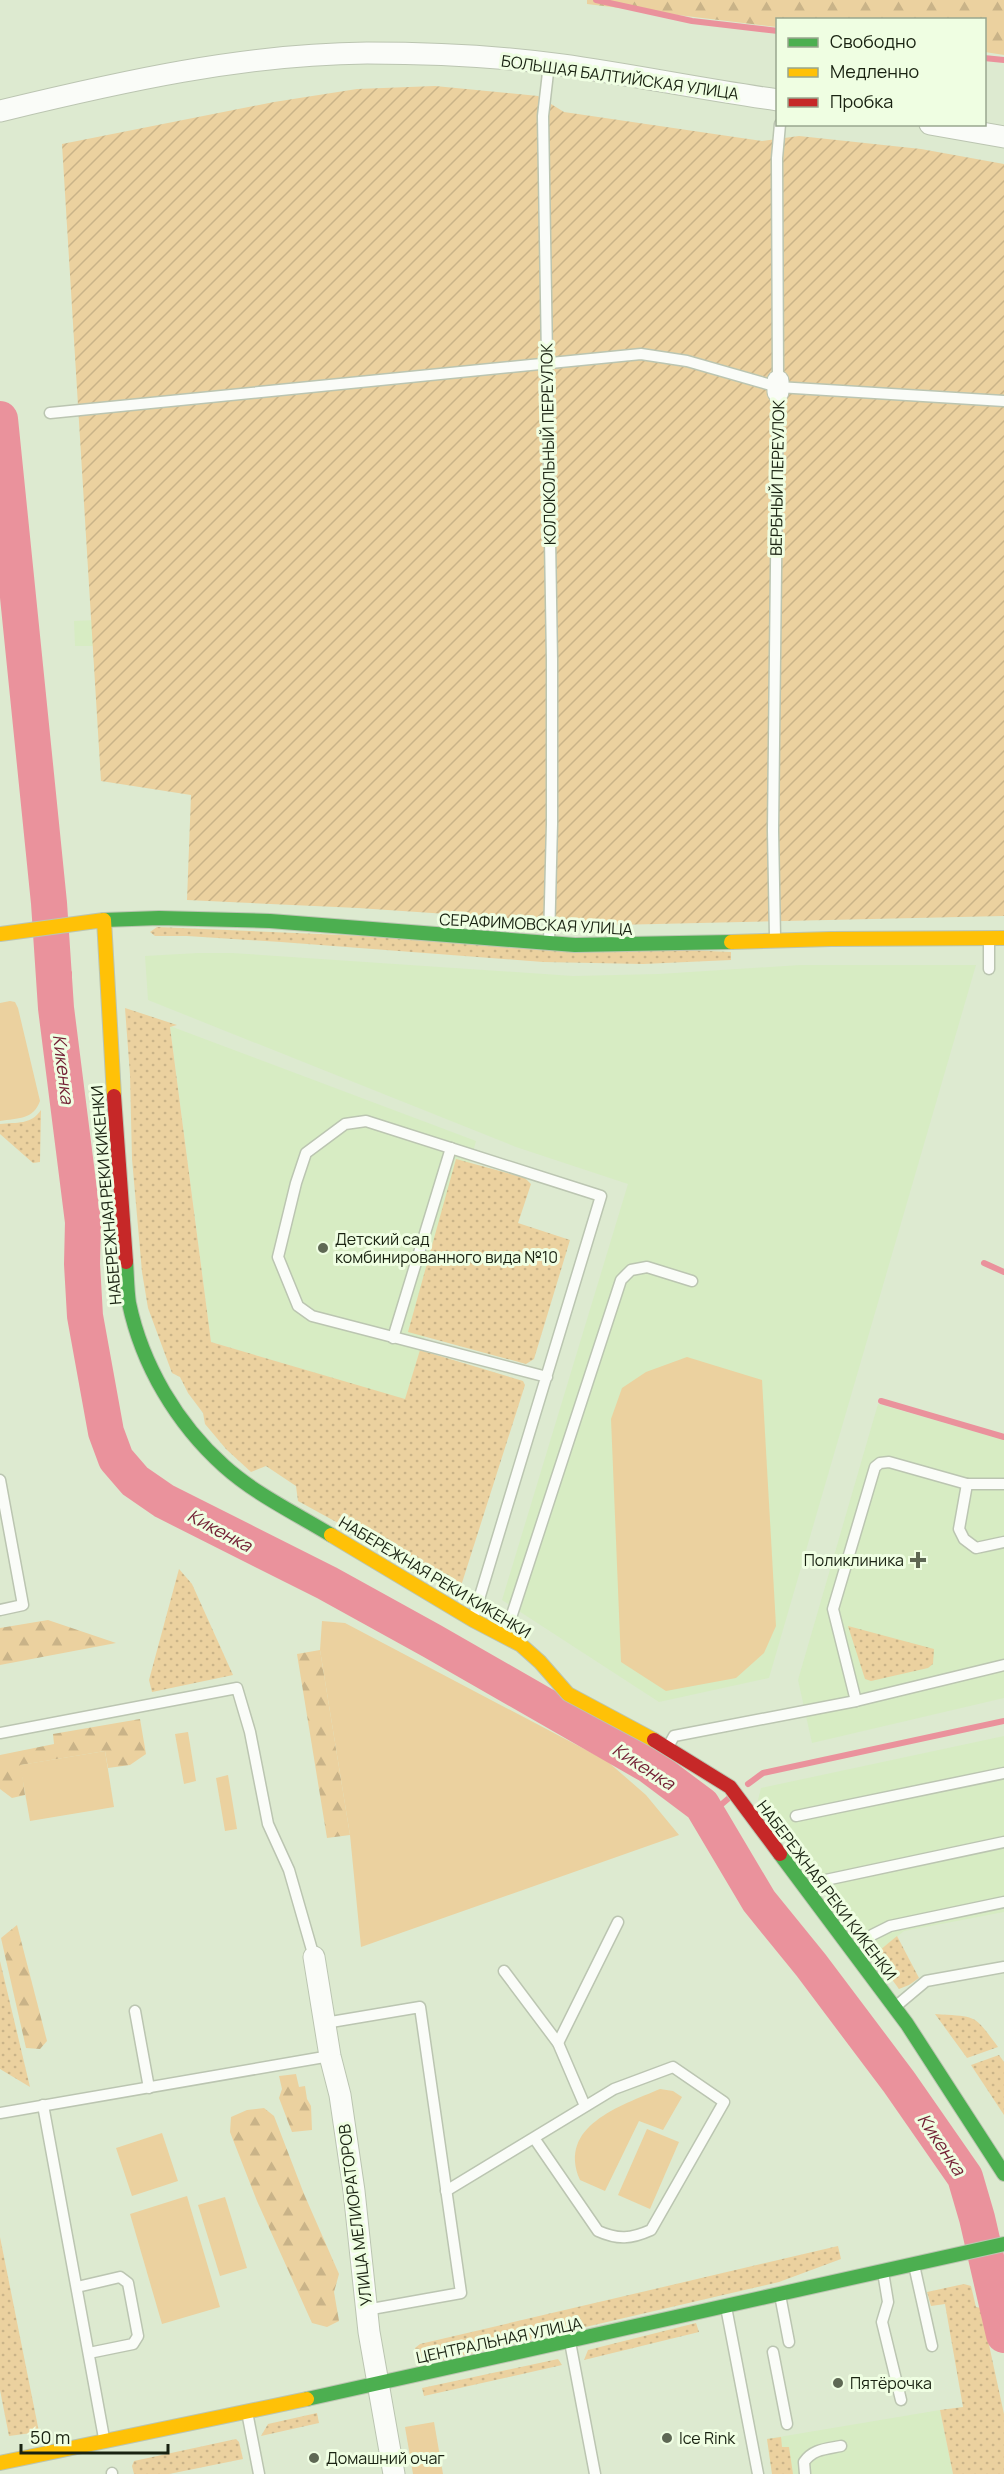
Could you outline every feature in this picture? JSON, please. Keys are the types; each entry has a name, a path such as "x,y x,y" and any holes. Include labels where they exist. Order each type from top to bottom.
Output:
{"street":[{"name":"БОЛЬШАЯ БАЛТИЙСКАЯ УЛИЦА","path":"0,111 209,66 275,58 366,53 448,55 549,64 776,100"},
{"path":"941,126 1004,137"},
{"name":"СЕРАФИМОВСКАЯ УЛИЦА","path":"104,920 152,917 230,920 549,944 658,945 775,940 1004,938"},
{"path":"0,934 104,920"},
{"name":"НАБЕРЕЖНАЯ РЕКИ КИКЕНКИ","path":"104,920 129,1300 138,1336 175,1412 203,1445 241,1479 280,1506 473,1620 521,1645 540,1662 568,1694 667,1747 730,1787 937,2068 1004,2174"},
{"name":"УЛИЦА МЕЛИОРАТОРОВ","path":"314,1957 330,2056 340,2095 354,2191 366,2310 394,2474"},
{"name":"ЦЕНТРАЛЬНАЯ УЛИЦА","path":"0,2463 378,2384 1004,2244"}],"lane":[{"name":"КОЛОКОЛЬНЫЙ ПЕРЕУЛОК","path":"549,64 543,116 552,637 552,824 549,944"},
{"name":"ВЕРБНЫЙ ПЕРЕУЛОК","path":"775,940 772,831 778,387 777,158 780,126"},
{"path":"50,413 641,354 687,361 778,387 1004,401"},
{"path":"989,938 989,969"},
{"path":"473,1620 547,1377 600,1196 366,1121 345,1124 306,1153 296,1183 278,1257 298,1306 312,1316 547,1377"},
{"path":"393,1338 450,1148"},
{"path":"505,1636 621,1280 631,1270 647,1267 692,1281"},
{"path":"856,1701 833,1609 874,1467 880,1463 889,1462 967,1484 1004,1484"},
{"path":"0,1480 23,1605 0,1610"},
{"path":"967,1484 959,1529 964,1539 976,1548 1004,1542"},
{"path":"667,1747 674,1736 856,1701 1004,1665"},
{"path":"0,1733 237,1688 250,1732 268,1824 288,1870 314,1957"},
{"path":"796,1816 1004,1773"},
{"path":"806,1890 821,1881 1004,1842"},
{"path":"873,1935 890,1926 1004,1902"},
{"path":"558,2043 618,1922"},
{"path":"894,2008 926,1981 1004,1967"},
{"path":"504,1971 558,2043 585,2106"},
{"path":"325,2023 420,2007 461,2293 366,2310"},
{"path":"135,2011 149,2088"},
{"path":"0,2113 330,2056"},
{"path":"446,2191 614,2089 673,2067 724,2102 651,2230 634,2238 614,2238 598,2231 534,2138"},
{"path":"43,2105 104,2441"},
{"path":"914,2265 932,2346"},
{"path":"883,2272 888,2302 882,2322 901,2400"},
{"path":"77,2287 120,2277 128,2283 138,2336 133,2344 89,2353"},
{"path":"780,2295 789,2342"},
{"path":"726,2306 759,2474"},
{"path":"570,2341 595,2474"},
{"path":"773,2352 787,2424"},
{"path":"247,2411 259,2474"},
{"path":"805,2474 804,2462 808,2455 817,2450 841,2446"}],"shaded area":[{"path":"95,620 97,646 75,646 74,621"},
{"path":"232,953 573,976 659,974 800,965 976,965 769,1678 659,1702 502,1600 628,1184 516,1147 148,1000 145,956"},
{"name":"Детский сад комбинированного вида №10","path":"170,1026 476,1141 422,1345 405,1400 211,1342"},
{"name":"Поликлиника","path":"878,1404 1004,1440 1004,1698 812,1743 798,1680"},
{"path":"1004,1736 1004,1912 904,1931 874,1955 817,1883 758,1800 761,1788"},
{"path":"940,2410 953,2474 772,2474 767,2439"}],"green space":[{"path":"587,0 1004,0 1004,55 986,52 986,18 776,18 776,27 587,4"},
{"path":"435,86 538,96 564,112 762,141 799,136 921,149 1004,164 1004,916 571,926 549,921 358,908 187,900 191,795 101,781 62,144 274,102 357,89"},
{"path":"157,927 731,952 731,960 643,964 543,962 281,942 155,936 150,932"},
{"path":"15,1002 18,1008 40,1101 29,1115 0,1121 0,1003"},
{"path":"125,1008 177,1025 170,1027 211,1342 405,1399 420,1350 523,1381 525,1385 461,1586 453,1586 298,1501 296,1486 266,1466 251,1472 226,1449 205,1424 203,1413 188,1393 180,1377 172,1373 148,1308 142,1272 132,1159 130,1075"},
{"path":"41,1110 40,1162 33,1163 0,1134 0,1124 28,1120"},
{"path":"456,1159 525,1178 531,1184 518,1223 570,1240 534,1359 526,1364 408,1332"},
{"path":"687,1357 762,1380 776,1626 764,1653 736,1678 666,1691 621,1662 611,1419 622,1388 646,1372"},
{"path":"179,1569 192,1584 233,1675 152,1692 149,1680"},
{"path":"48,1620 116,1643 0,1665 0,1628"},
{"path":"322,1621 345,1623 607,1761 646,1795 679,1835 361,1947 350,1835 320,1650"},
{"path":"848,1626 934,1649 933,1664 928,1668 871,1681 865,1679"},
{"path":"320,1650 350,1835 327,1838 297,1654"},
{"path":"140,1719 146,1754 130,1765 108,1768 105,1751 21,1765 25,1795 12,1798 0,1789 0,1755 54,1744 53,1734"},
{"path":"188,1732 196,1781 184,1784 175,1734"},
{"path":"105,1751 114,1807 30,1821 20,1765"},
{"path":"228,1775 237,1829 225,1831 216,1778"},
{"path":"17,1925 47,2041 40,2049 26,2048 1,1938"},
{"path":"897,1936 919,1978 899,1989 874,1955"},
{"path":"0,1961 30,2087 0,2069"},
{"path":"935,2014 973,2019 984,2028 998,2047 967,2058"},
{"path":"999,2055 1004,2062 1004,2115 971,2065"},
{"path":"296,2074 299,2087 305,2086 307,2099 311,2106 312,2130 292,2132 279,2098 282,2089 279,2076"},
{"path":"660,2089 673,2091 682,2097 663,2130 639,2121 605,2191 580,2180 575,2161 577,2145 585,2132 611,2111"},
{"path":"264,2108 274,2116 304,2194 339,2274 334,2292 339,2321 327,2327 312,2323 257,2201 230,2132 231,2117 247,2110"},
{"path":"647,2129 679,2142 650,2209 618,2195"},
{"path":"162,2133 178,2181 132,2196 116,2148"},
{"path":"187,2196 220,2307 162,2324 130,2214"},
{"path":"225,2197 247,2268 220,2276 198,2205"},
{"path":"0,2237 39,2432 9,2436 0,2390"},
{"path":"838,2246 841,2259 779,2282 417,2366 415,2348 420,2344"},
{"path":"964,2284 971,2286 976,2307 981,2308 1004,2414 1004,2474 953,2474 940,2410 963,2407 945,2304 931,2306 927,2292"},
{"path":"696,2323 699,2332 584,2360 588,2350"},
{"path":"558,2359 562,2365 424,2396 422,2388"},
{"path":"317,2413 319,2423 261,2436 268,2424"},
{"path":"434,2422 443,2474 413,2474 405,2427"},
{"path":"781,2437 782,2447 789,2447 793,2474 772,2474 767,2439"},
{"path":"236,2439 239,2442 243,2459 169,2474 134,2474 132,2466 134,2461"}],"water":[{"path":"67,966 72,972 72,986 56,988 43,986 42,971"}],"waterway":[{"path":"596,0 692,21 776,31"},
{"path":"986,58 1004,60"},
{"name":"Кикенка","path":"0,419 49,903 56,1008 83,1222 82,1264 85,1316 106,1432 116,1459 135,1481 164,1501 327,1583 432,1641 650,1766 702,1805 759,1901 811,1965 899,2082 965,2177 977,2218 1004,2335"},
{"path":"49,903 61,902"},
{"path":"984,1263 1004,1272"},
{"path":"881,1401 1004,1437"},
{"path":"748,1784 763,1773 1004,1721"},
{"path":"709,1815 729,1798"}],"traffic: fast":[{"path":"104,920 159,918 270,921 575,945 731,942"},
{"path":"126,1262 129,1303 143,1349 164,1392 191,1432 236,1476 331,1535"},
{"path":"780,1854 907,2024 1004,2174"},
{"path":"307,2399 1004,2244"}],"traffic: slow":[{"path":"0,934 104,920 114,1096"},
{"path":"731,942 1004,938"},
{"path":"331,1535 473,1620 521,1645 540,1662 568,1694 654,1740"},
{"path":"0,2463 307,2399"}],"traffic: jam":[{"path":"114,1096 126,1262"},
{"path":"654,1740 730,1787 780,1854"}],"place":[{"name":"Детский сад комбинированного вида №10","path":"323,1248"},
{"name":"Поликлиника","path":"918,1560"},
{"name":"Пятёрочка","path":"838,2383"},
{"name":"Ice Rink","path":"667,2438"},
{"name":"Домашний очаг","path":"314,2458"}]}
